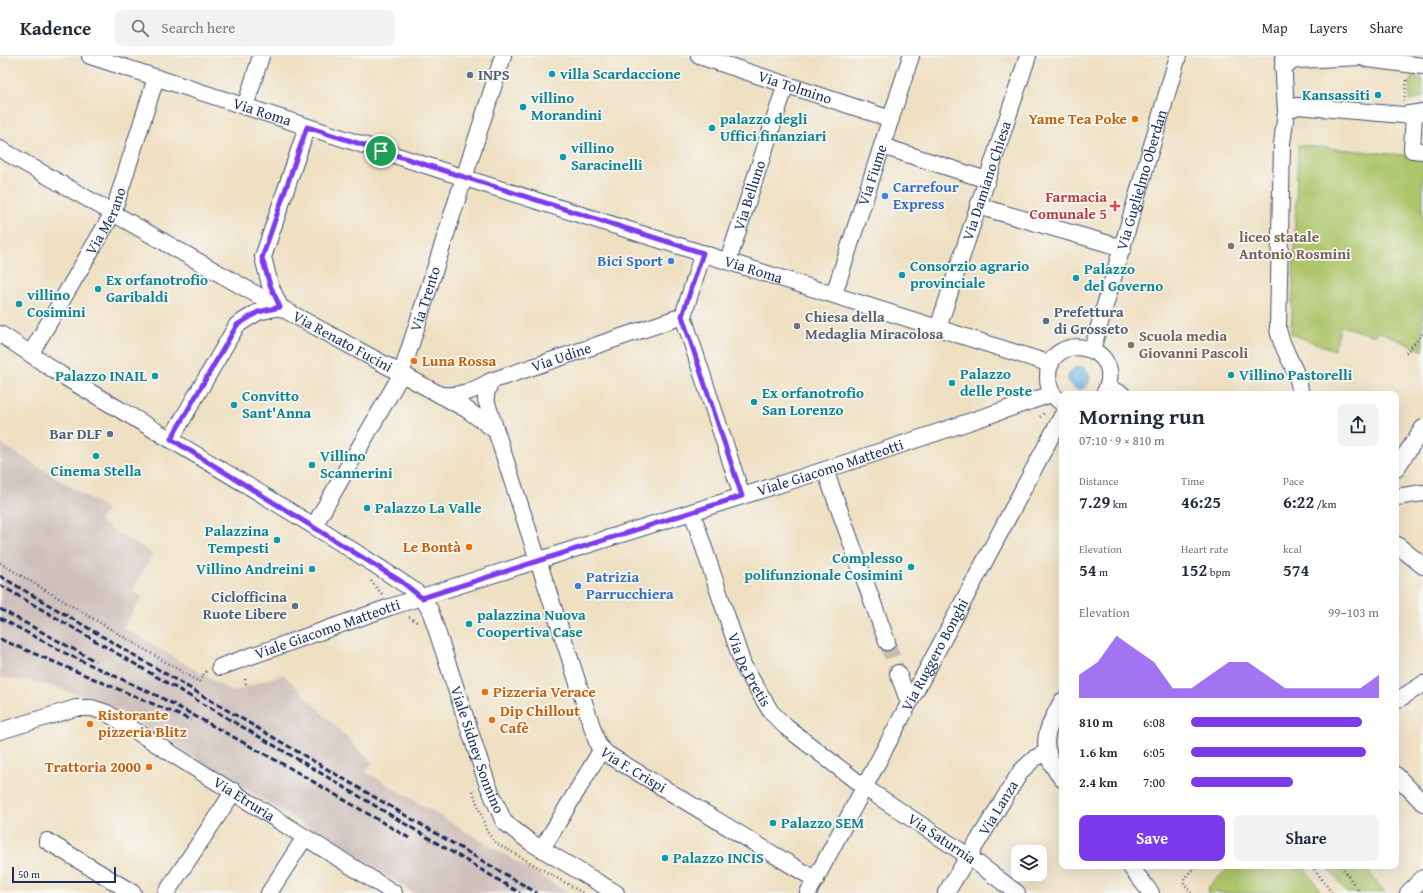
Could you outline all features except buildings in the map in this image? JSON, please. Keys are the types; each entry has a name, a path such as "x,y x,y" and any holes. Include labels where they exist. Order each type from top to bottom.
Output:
{"street":[{"name":"Via Roma","path":"90,56 465,178 1051,364"},
{"path":"245,106 261,56"},
{"name":"Via Trento","path":"314,526 402,375 502,56"},
{"name":"Via Tolmino","path":"699,56 891,119"},
{"name":"Via Fiume","path":"834,294 911,56"},
{"name":"Via Damiano Chiesa","path":"938,328 1028,56"},
{"path":"1177,63 1191,56"},
{"path":"1300,391 1300,386 1287,351 1278,335 1282,144 1286,112 1283,62 1287,64 1296,60 1361,56 1416,65"},
{"name":"Via Guglielmo Oberdan","path":"1092,350 1177,63"},
{"name":"Via Merano","path":"31,353 113,213 156,78"},
{"name":"Via Belluno","path":"728,261 786,84"},
{"path":"1286,112 1293,107 1302,106 1413,114 1412,150 1423,151"},
{"path":"171,439 237,325 258,312 280,307 270,285 262,258 307,127"},
{"path":"882,146 987,180"},
{"name":"Via Renato Fucini","path":"0,148 280,307 478,416 495,430"},
{"path":"978,206 1123,248"},
{"path":"703,253 682,316 742,496"},
{"name":"Via Udine","path":"439,395 451,396 463,394 491,381 682,316"},
{"path":"0,334 31,353 62,375 314,526 409,586 422,598"},
{"path":"1057,398 1048,384 1048,374 1051,364 1056,356 1064,350 1073,347 1083,347 1098,354 1107,366 1111,391"},
{"path":"491,381 486,394 486,400 538,560"},
{"name":"Viale Giacomo Matteotti","path":"220,667 390,607 1057,398"},
{"name":"Via Ruggero Bonghi","path":"812,886 1059,422"},
{"path":"1399,464 1423,428"},
{"path":"825,470 887,642"},
{"path":"1399,496 1423,493"},
{"name":"Via De Pretis","path":"692,512 743,665 758,692 771,712 786,727 864,787"},
{"path":"1399,546 1423,566"},
{"name":"Via F. Crispi","path":"538,560 595,738 602,749 812,886"},
{"name":"Viale Sidney Sonnino","path":"422,598 432,617 487,782 504,822 515,832 616,893"},
{"path":"898,673 909,703"},
{"path":"1399,699 1423,684"},
{"path":"1059,707 1048,727 1046,744 1048,752 1059,773"},
{"name":"Via Etruria","path":"0,731 76,708 92,708 107,713 234,791 394,893"},
{"path":"542,849 602,749"},
{"name":"Via Lanza","path":"946,893 1021,771 1035,758 1048,752"},
{"path":"1399,778 1423,803"},
{"name":"Via Saturnia","path":"864,787 968,856 1017,893"},
{"path":"166,893 234,791"},
{"path":"268,893 305,837"},
{"path":"48,841 133,893"},
{"path":"1132,869 1151,893"},
{"path":"1408,893 1423,878"}],"path":[{"path":"1413,114 1416,65"},
{"path":"1406,353 1423,333"},
{"path":"0,563 200,682 203,675"},
{"path":"369,579 390,607 396,620 410,617 417,622 421,628"},
{"path":"246,678 246,684"},
{"path":"472,787 487,832 496,843 583,893"},
{"path":"1191,893 1184,883 1184,878 1193,869"},
{"path":"1314,869 1332,893"},
{"path":"1343,869 1360,893"}],"shaded area":[{"path":"0,443 107,509 99,521 153,554 132,590 142,597 123,627 232,692 283,674 372,763 365,771 569,893 414,893 122,712 94,699 44,684 0,677"}],"green space":[{"path":"1411,77 1423,78 1423,97 1409,101"},
{"path":"1298,145 1423,157 1423,351 1378,331 1374,336 1341,326 1334,350 1291,334"},
{"path":"1228,869 1305,869 1322,893 1207,893 1209,886"},
{"path":"1329,869 1366,869 1385,893 1347,893"}],"water":[{"path":"1079,367 1087,370 1090,378 1087,386 1079,389 1071,386 1068,378 1071,370"}],"tunnel":[{"path":"887,642 898,673"}],"railway":[{"path":"0,576 537,893"},
{"path":"0,585 304,763 520,893"},
{"path":"0,609 95,661"},
{"path":"0,618 65,653 160,697 290,768 409,838"},
{"path":"0,639 191,720"}],"place":[{"name":"villa Scardaccione","path":"552,74"},
{"name":"INPS","path":"470,75"},
{"name":"Kansassiti","path":"1378,95"},
{"name":"villino Morandini","path":"523,107"},
{"name":"Yame Tea Poke","path":"1135,119"},
{"name":"palazzo degli Uffici finanziari","path":"712,128"},
{"name":"villino Saracinelli","path":"563,157"},
{"name":"Carrefour Express","path":"885,196"},
{"name":"Farmacia Comunale 5","path":"1115,206"},
{"name":"liceo statale Antonio Rosmini","path":"1231,246"},
{"name":"Bici Sport","path":"671,261"},
{"name":"Consorzio agrario provinciale","path":"902,275"},
{"name":"Palazzo del Governo","path":"1076,278"},
{"name":"Ex orfanotrofio Garibaldi","path":"98,289"},
{"name":"villino Cosimini","path":"19,304"},
{"name":"Prefettura di Grosseto","path":"1046,321"},
{"name":"Chiesa della Medaglia Miracolosa","path":"797,326"},
{"name":"Scuola media Giovanni Pascoli","path":"1131,345"},
{"name":"Luna Rossa","path":"414,361"},
{"name":"Villino Pastorelli","path":"1231,375"},
{"name":"Palazzo INAIL","path":"155,376"},
{"name":"Palazzo delle Poste","path":"952,383"},
{"name":"Ex orfanotrofio San Lorenzo","path":"754,402"},
{"name":"Convitto Sant'Anna","path":"234,405"},
{"name":"Bar DLF","path":"110,434"},
{"name":"Cinema Stella","path":"96,456"},
{"name":"Villino Scannerini","path":"312,465"},
{"name":"Palazzo La Valle","path":"367,508"},
{"name":"Palazzina Tempesti","path":"277,540"},
{"name":"Le Bontà","path":"469,547"},
{"name":"Complesso polifunzionale Cosimini","path":"911,567"},
{"name":"Villino Andreini","path":"312,569"},
{"name":"Patrizia Parrucchiera","path":"578,586"},
{"name":"Ciclofficina Ruote Libere","path":"295,606"},
{"name":"palazzina Nuova Coopertiva Case","path":"469,624"},
{"name":"Pizzeria Verace","path":"485,692"},
{"name":"Dip Chillout Cafè","path":"492,720"},
{"name":"Ristorante pizzeria Blitz","path":"90,724"},
{"name":"Trattoria 2000","path":"149,767"},
{"name":"Palazzo SEM","path":"773,823"},
{"name":"Palazzo INCIS","path":"665,858"}],"route":[{"path":"307,127 381,151 703,253 682,316 742,496 422,598 402,582 314,526 171,439 237,325 258,312 280,307 270,285 262,258 307,127"}]}
